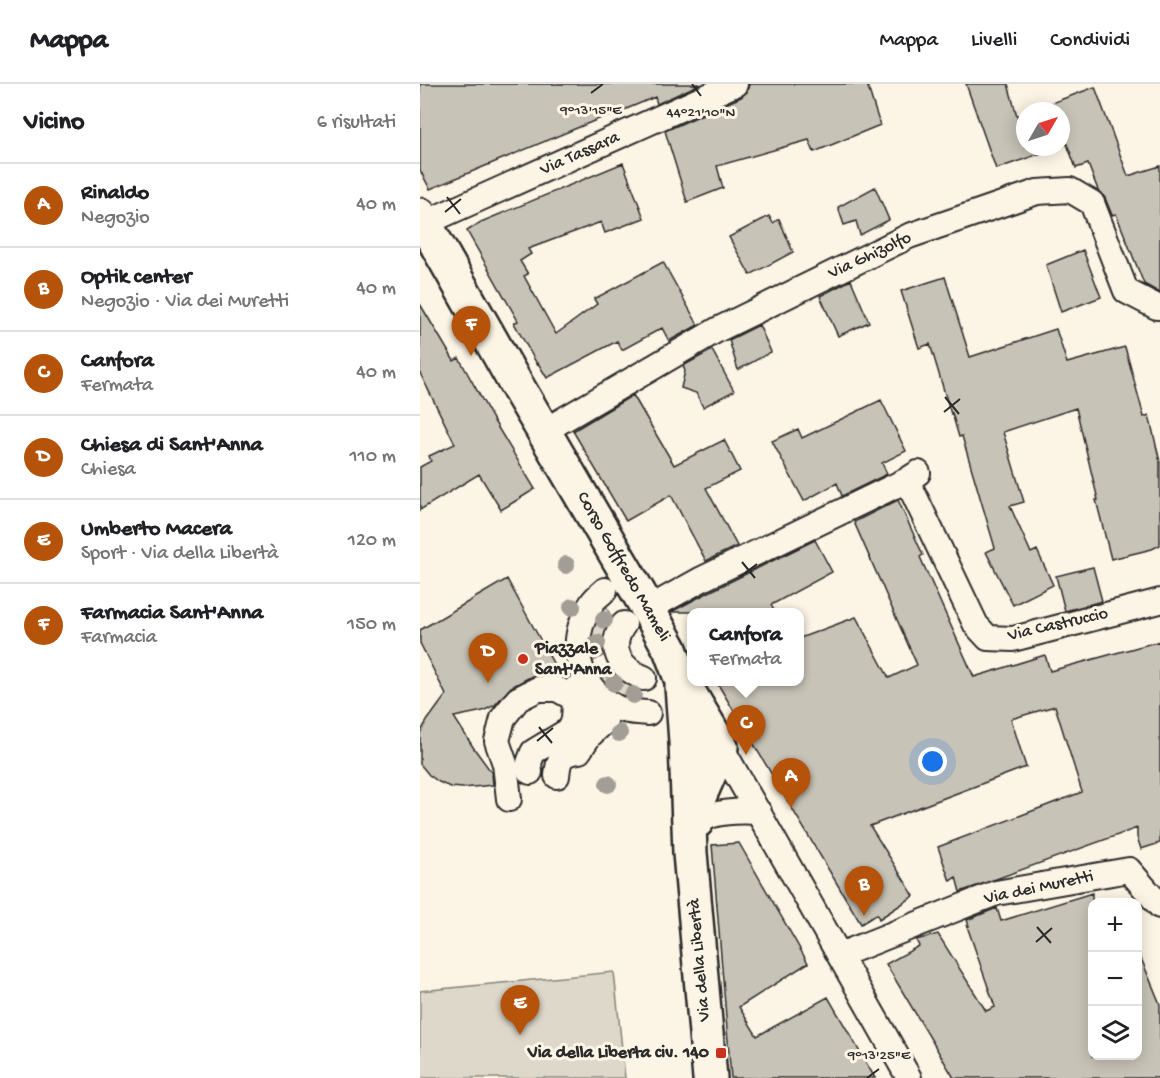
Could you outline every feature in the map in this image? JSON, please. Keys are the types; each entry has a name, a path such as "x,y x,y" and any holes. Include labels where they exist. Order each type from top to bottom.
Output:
{"main road":[{"name":"Corso Goffredo Mameli","path":"422,219 544,430 636,617 670,649 682,681 721,747"},
{"name":"Via della Libertà","path":"682,681 710,1078"},
{"name":"Via della Libertà","path":"693,831 699,797 721,747"}],"street":[{"name":"Via Tassara","path":"422,219 735,84"},
{"name":"Via Ghizolfo","path":"544,430 717,330 909,236 1037,192 1070,190 1092,203 1126,291 1160,308"},
{"name":"Via Castruccio","path":"636,617 702,579 913,476 976,625 988,638 1013,639 1160,601"},
{"path":"530,772 529,763 533,752 571,729 580,688 577,655 579,636 593,601 605,590"},
{"path":"636,617 619,632 616,644 618,658 633,674 644,678"},
{"path":"557,776 558,765 564,754 579,751 589,736 605,721 593,716 580,688"},
{"path":"508,799 505,764 497,741 503,718 518,699 538,689 580,688 596,692 613,706 631,712 648,713"},
{"name":"Corso Goffredo Mameli","path":"721,747 909,1078"},
{"path":"693,831 707,816 739,811 759,812"},
{"name":"Via dei Muretti","path":"840,955 996,893 1129,870 1160,906"}],"shaded area":[{"path":"604,603 617,627 612,651 588,664 589,630"},
{"path":"619,668 638,681 641,709 596,682"},
{"path":"614,972 625,1078 420,1078 420,991"}],"building":[{"path":"420,84 700,84 657,104 655,97 606,116 430,189 420,170"},
{"path":"749,84 867,84 880,125 814,152 809,140 717,166 723,188 687,202 665,131 741,97 747,92"},
{"path":"966,84 1008,84 1016,112 1016,156 1033,156 996,169"},
{"path":"1095,87 1128,176 1160,166 1160,293 1144,284 1116,214 1112,215 1105,198 1098,190 1088,164 1076,168 1070,152 1070,102 1054,102"},
{"path":"623,163 644,218 605,233 601,222 528,249 531,254 520,261 528,274 524,276 556,334 597,304 594,299 663,262 698,325 669,341 662,328 622,350 617,341 547,378 514,323 518,321 467,231 481,222"},
{"path":"875,187 889,220 860,235 856,221 844,225 838,207"},
{"path":"769,216 773,223 779,219 793,252 750,275 729,237"},
{"path":"1083,250 1101,297 1061,312 1046,265"},
{"path":"945,277 970,357 1056,329 1067,363 1125,347 1144,417 1149,415 1160,462 1160,545 1111,559 1076,408 1003,432 1024,502 1010,506 1031,553 1037,550 1053,585 1013,605 986,552 995,548 962,436 959,437 951,414 930,344 919,348 901,291"},
{"path":"851,280 869,322 838,336 820,296"},
{"path":"420,304 454,361 459,358 535,489 501,510 479,474 420,510 420,467 431,461 429,456 455,444 420,373"},
{"path":"759,325 771,352 738,370 729,340"},
{"path":"712,350 734,391 703,407 696,393 681,388 685,371 683,366"},
{"path":"633,395 674,465 724,440 740,471 706,488 737,546 706,561 671,495 626,521 573,431"},
{"path":"881,400 906,451 882,463 887,474 842,496 837,483 804,501 772,441 798,429 802,438"},
{"path":"898,500 923,555 920,557 974,677 1045,655 1050,671 1160,641 1160,843 1141,849 1137,828 960,892 956,877 950,881 938,847 1082,792 1055,706 1011,719 1026,767 870,826 914,896 879,919 877,914 861,924 719,686 804,686 804,636 856,617 889,678 917,665 854,522"},
{"path":"815,540 832,572 771,605 773,608 687,608 687,612 671,612"},
{"path":"1093,567 1102,601 1065,611 1056,576"},
{"path":"507,579 558,672 553,675 532,676 511,687 495,705 483,711 454,717 492,773 493,785 450,787 429,775 420,764 420,733 446,695 420,643 420,630"},
{"path":"739,843 808,963 739,1007 757,1036 828,997 875,1078 731,1078 712,845"},
{"path":"1092,893 1092,898 1088,898 1088,1060 1142,1060 1142,961 1160,1004 1160,1078 954,1078 886,964 919,946 916,940 938,934 986,1011 995,1007 967,926 969,926 967,920 997,908 1001,921"}],"place":[{"name":"Farmacia Sant'Anna","path":"471,356"},
{"name":"Piazzale Sant'Anna","path":"523,659"},
{"name":"Chiesa di Sant'Anna","path":"488,683"},
{"name":"Canfora","path":"746,755"},
{"name":"Rinaldo","path":"791,808"},
{"name":"Optik center","path":"864,916"},
{"name":"Umberto Macera","path":"520,1035"},
{"name":"Via della Liberta civ. 140","path":"721,1053"}]}
